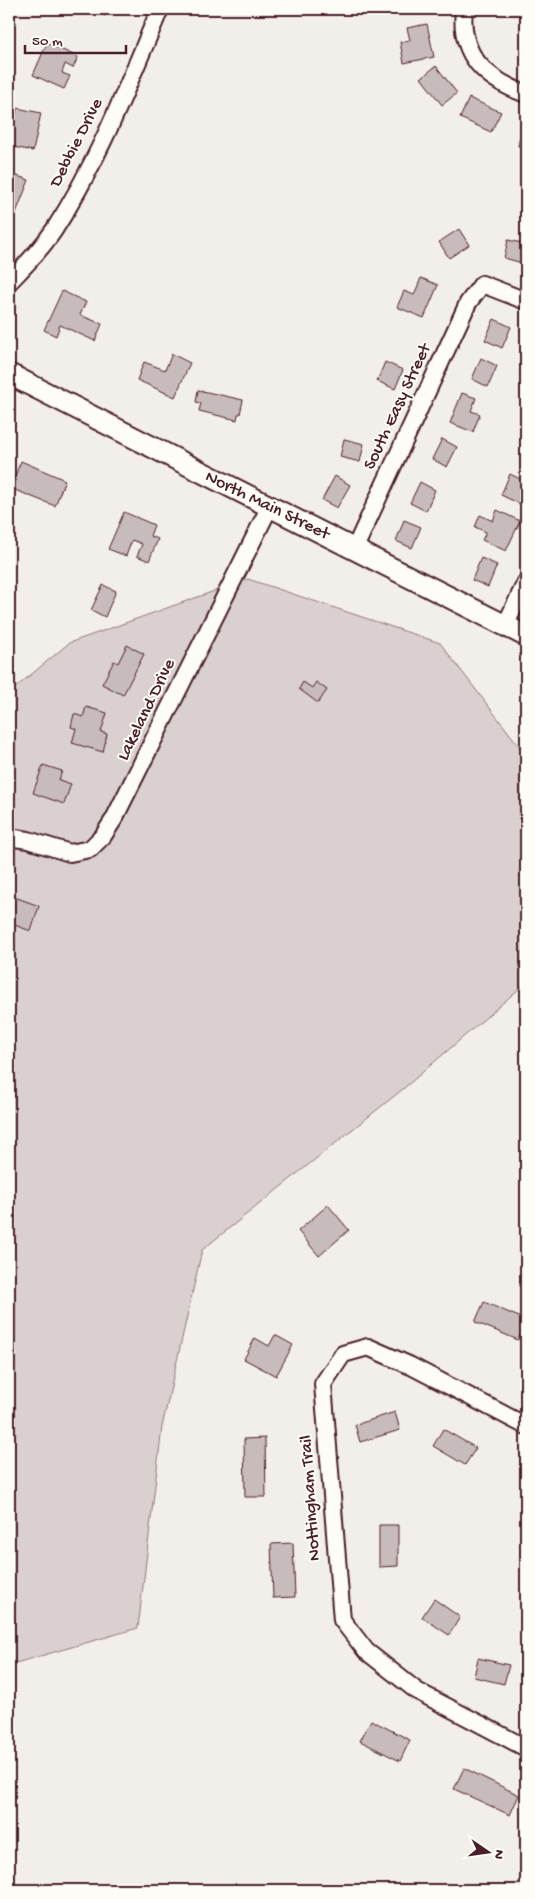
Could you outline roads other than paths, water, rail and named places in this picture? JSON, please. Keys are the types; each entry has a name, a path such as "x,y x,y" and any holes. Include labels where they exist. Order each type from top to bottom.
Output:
{"street":[{"name":"Debbie Drive","path":"9,282 29,262 53,231 88,173 160,9"},
{"path":"464,9 462,27 467,46 478,63 492,77 509,88 526,94"},
{"name":"South Easy Street","path":"355,548 468,303 482,284 526,300"},
{"name":"North Main Street","path":"9,374 269,508 355,548 526,636"},
{"name":"Lakeland Drive","path":"9,836 70,853 90,849 103,836 114,820 269,508"},
{"path":"505,626 526,582"},
{"name":"Nottingham Trail","path":"526,1426 368,1346 343,1354 323,1384 342,1620 366,1651 417,1691 526,1748"}]}
